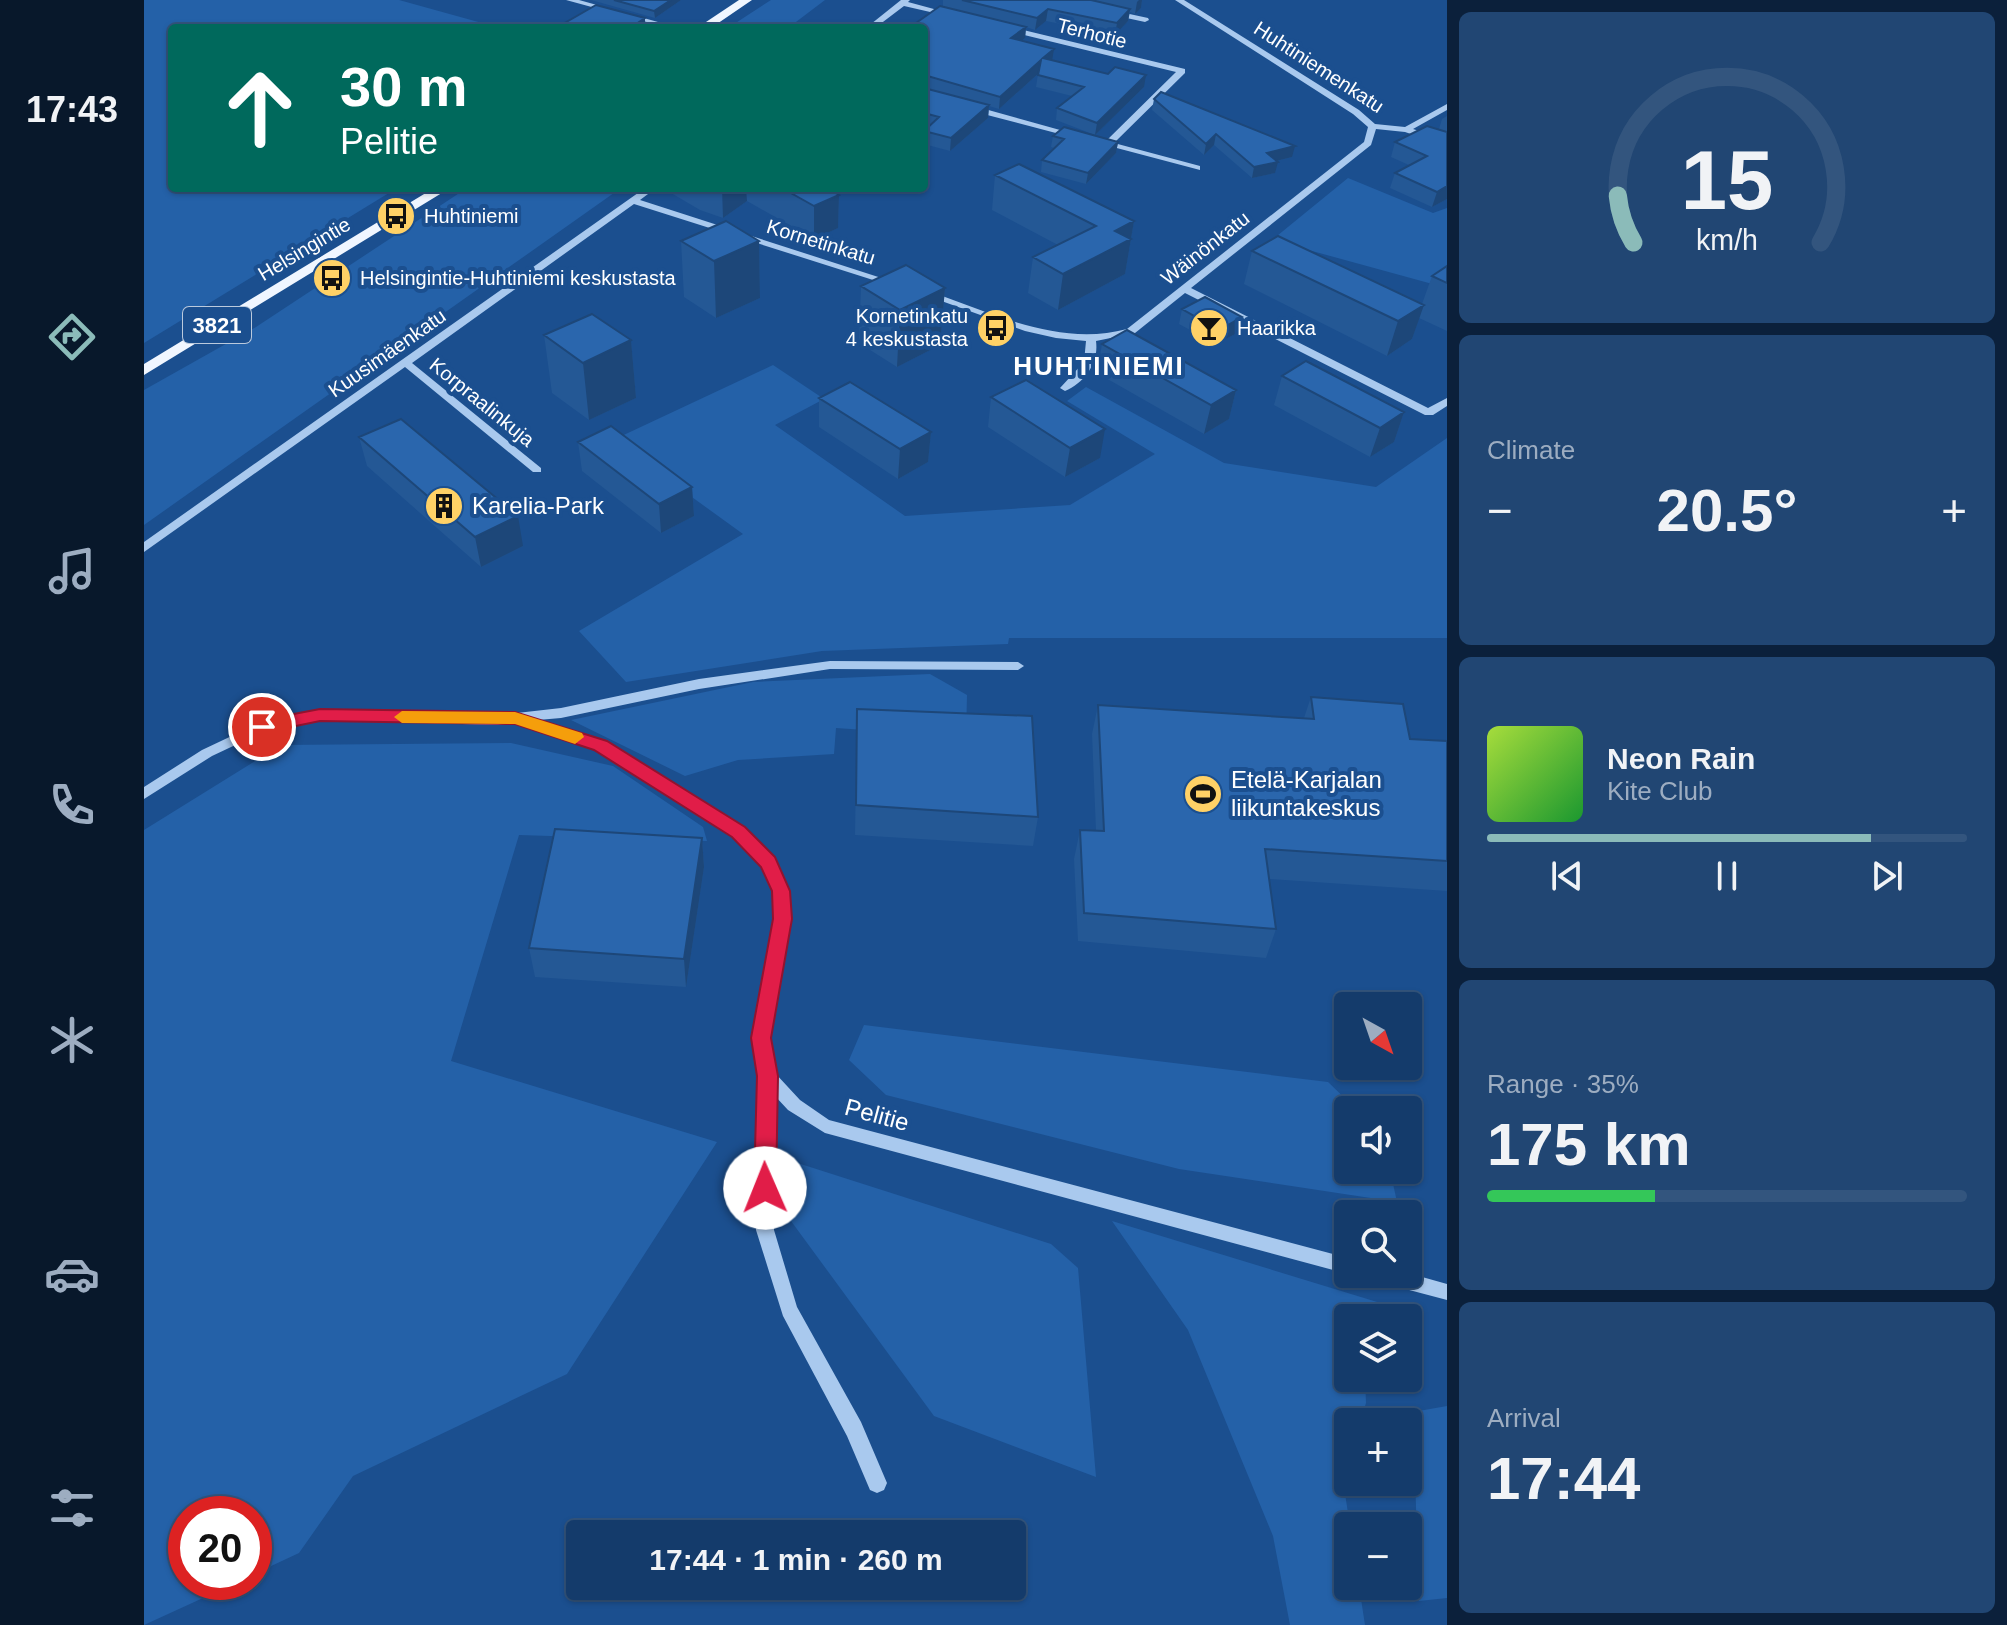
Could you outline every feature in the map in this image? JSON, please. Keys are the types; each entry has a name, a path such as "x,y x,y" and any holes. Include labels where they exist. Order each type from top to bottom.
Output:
{"main road":[{"path":"709,24 747,0"},
{"name":"Helsingintie","path":"144,370 436,192"}],"street":[{"path":"570,0 654,22"},
{"name":"Huhtiniemenkatu","path":"1179,0 1356,112 1372,126 1406,130 1447,143"},
{"path":"875,24 904,1 969,19"},
{"path":"1103,11 1145,20"},
{"name":"Terhotie","path":"996,25 1182,71 1108,144"},
{"path":"955,104 1197,168"},
{"path":"1406,130 1447,107"},
{"name":"Wäinönkatu","path":"1091,340 1112,338 1131,331 1368,143 1372,126"},
{"name":"Kuusimäenkatu","path":"144,548 645,192"},
{"name":"Kornetinkatu","path":"633,201 903,287"},
{"path":"1184,288 1429,413 1447,401"},
{"path":"917,291 1041,331 1091,340 1094,354 1085,372 1065,388"},
{"name":"Korpraalinkuja","path":"405,362 537,470"},
{"path":"144,794 207,753 262,727 320,715 515,718 561,713 699,684 830,665 1018,666"},
{"path":"515,718 600,745 739,832 768,862 781,891 782,919 761,1038 767,1076 765,1230 789,1310 854,1429 877,1483"},
{"name":"Pelitie","path":"767,1076 794,1105 825,1126 1334,1262"},
{"path":"1422,1285 1447,1292"}],"shaded area":[{"path":"144,0 399,0 486,24 168,24 168,192 390,192 144,343"},
{"path":"771,0 825,0 793,24 734,24"},
{"path":"1348,178 1433,213 1447,208 1447,288 1272,240"},
{"path":"461,192 615,192 144,525 144,390 256,327"},
{"path":"773,365 824,399 775,425 905,516 1070,505 1155,454 1067,401 1086,387 1224,463 1376,487 1447,438 1447,638 1009,638 1008,644 822,651 626,682 579,631 743,534 613,440"},
{"path":"930,674 967,695 966,737 836,728 834,754 738,760 685,776 571,720 753,682"},
{"path":"511,743 613,766 703,827 707,841 519,835 451,1061 717,1142 567,1374 353,1476 299,1553 272,1566 272,1496 168,1496 168,1600 199,1600 144,1625 144,830 281,745"},
{"path":"864,1025 1328,1082 1342,1096 1334,1096 1334,1184 1393,1184 1397,1200 1179,1169 886,1095 849,1060"},
{"path":"785,1159 1051,1244 1078,1268 1096,1477 934,1416 780,1206"},
{"path":"1112,1221 1384,1304 1334,1304 1334,1392 1366,1392 1366,1403 1364,1408 1334,1408 1334,1496 1345,1496 1348,1512 1334,1512 1334,1600 1361,1600 1365,1625 1290,1625 1273,1536 1188,1330"},
{"path":"1447,1406 1447,1598 1419,1601 1422,1600 1422,1512 1416,1512 1416,1496 1422,1496 1422,1410"}],"building":[{"path":"614,0 671,0 654,11"},
{"path":"962,0 1091,0 1130,9 1117,23 1048,9 1037,18"},
{"path":"596,5 645,18 636,24 563,24"},
{"path":"940,6 1026,27 1011,38 1054,49 1043,58 1108,74 1115,67 1146,75 1097,123 1057,108 1084,87 1038,75 1041,60 1000,97 928,76 928,24 915,24"},
{"path":"928,89 989,105 951,138 928,132 928,127 939,117 928,114"},
{"path":"1161,92 1295,146 1267,153 1278,162 1254,167 1216,134 1206,144 1154,99"},
{"path":"1427,126 1447,132 1447,186 1437,192 1395,173 1427,156 1395,142"},
{"path":"1064,127 1118,142 1088,173 1042,160 1064,139 1053,136"},
{"path":"1019,164 1134,221 1115,231 1131,239 1063,274 1033,257 1096,226 995,175"},
{"path":"789,192 834,192 839,195 814,206"},
{"path":"726,221 759,241 714,261 681,241"},
{"path":"1278,236 1424,305 1398,321 1252,251"},
{"path":"906,265 945,288 900,310 861,286"},
{"path":"1447,266 1447,283 1432,276"},
{"path":"1205,297 1242,317 1219,330 1182,309"},
{"path":"592,314 631,340 583,363 544,335"},
{"path":"1127,330 1236,390 1211,405 1102,344"},
{"path":"1306,361 1404,412 1380,428 1282,376"},
{"path":"1026,380 1105,429 1070,448 991,397"},
{"path":"850,382 931,432 900,449 819,398"},
{"path":"401,419 518,516 475,537 359,437"},
{"path":"611,426 692,487 659,504 578,442"},
{"path":"1311,697 1403,704 1410,739 1447,741 1447,861 1265,849 1276,929 1084,913 1080,830 1104,831 1098,705 1314,719"},
{"path":"857,709 1032,716 1038,817 856,805"},
{"path":"555,829 702,838 684,959 529,948"}],"slow traffic":[{"path":"402,717 515,718 575,737"}],"place":[{"name":"Huhtiniemi","path":"396,216"},
{"name":"Helsingintie-Huhtiniemi keskustasta","path":"332,278"},
{"name":"Kornetinkatu 4 keskustasta","path":"996,328"},
{"name":"Haarikka","path":"1209,328"},
{"name":"Karelia-Park","path":"444,506"},
{"name":"Etelä-Karjalan liikuntakeskus","path":"1203,794"}],"district":[{"name":"HUHTINIEMI","path":"1099,366"}],"route":[{"path":"262,727 320,715 515,718 600,745 739,832 768,862 781,891 782,919 761,1038 767,1076 765,1188"}]}
